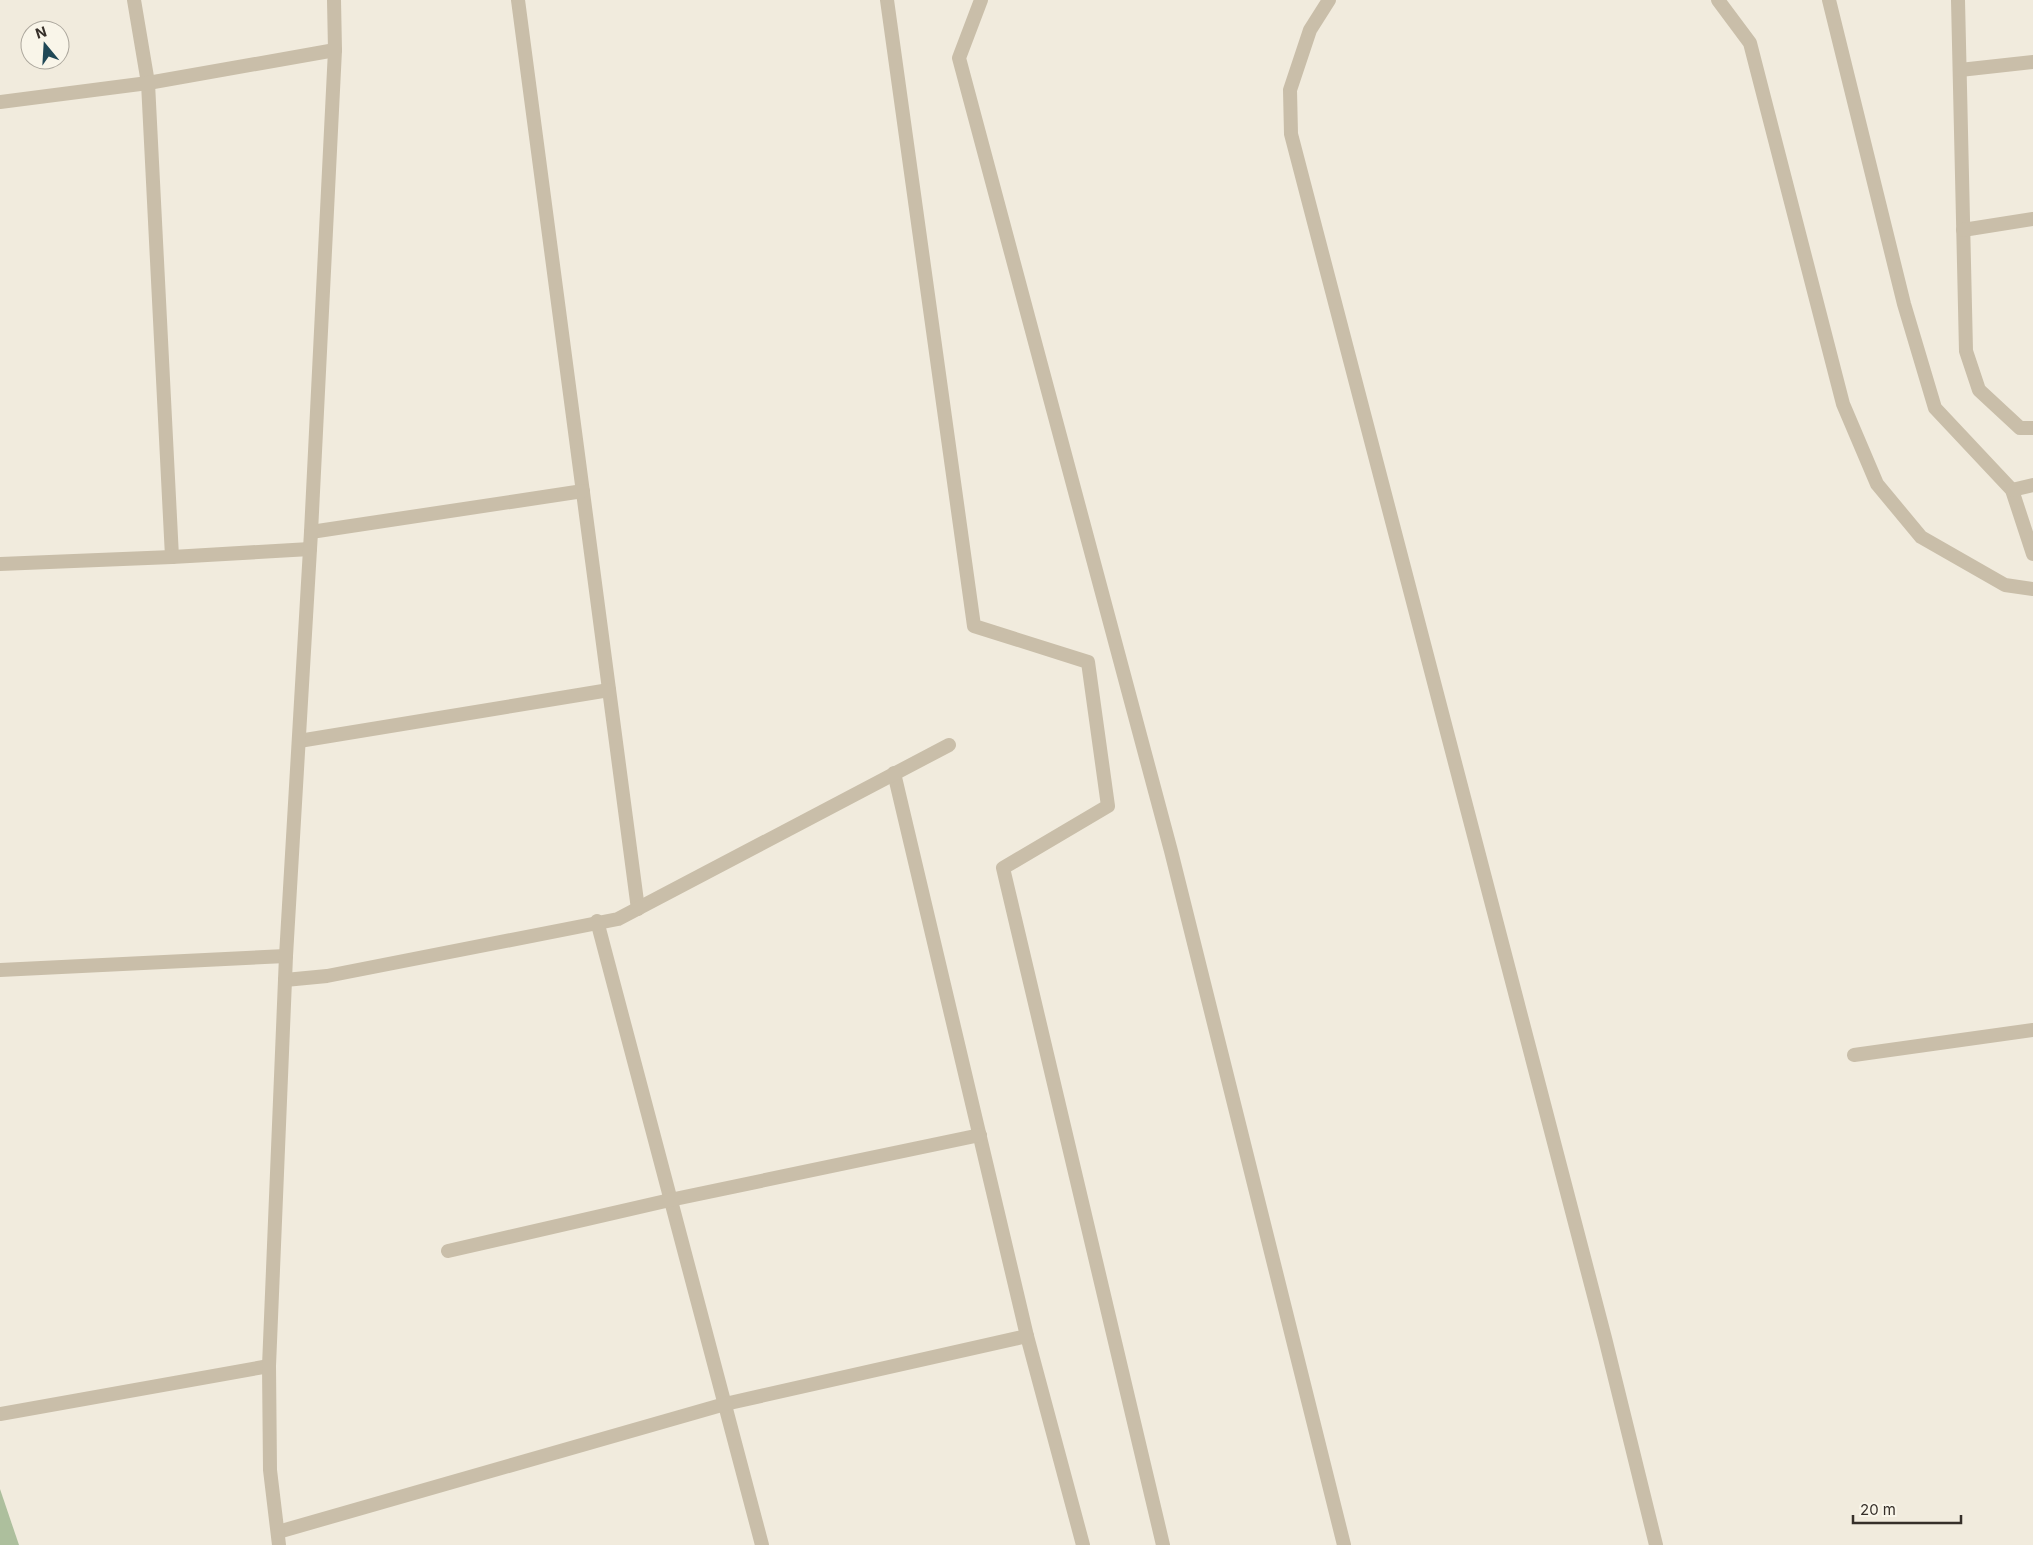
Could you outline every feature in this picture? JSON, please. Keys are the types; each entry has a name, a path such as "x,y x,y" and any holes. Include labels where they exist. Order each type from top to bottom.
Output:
{"street":[{"path":"134,0 148,83 172,557"},
{"path":"334,0 335,50 300,741 286,956 269,1366 270,1470 278,1538 725,1404 1027,1336"},
{"path":"518,0 638,909"},
{"path":"887,0 974,626 1088,662 1108,806 1003,868 1164,1545"},
{"path":"981,0 959,58 1171,850 1344,1545"},
{"path":"1329,0 1310,30 1290,90 1291,134 1605,1338 1656,1545"},
{"path":"1718,0 1750,43 1843,404 1877,484 1921,537 2004,585 2033,589"},
{"path":"1829,0 1904,304 1935,408 2012,490 2033,554"},
{"path":"1958,0 1966,351 1979,390 2020,428 2033,428"},
{"path":"0,102 148,83 335,50"},
{"path":"1960,70 2033,62"},
{"path":"1963,230 2033,219"},
{"path":"2012,490 2033,486"},
{"path":"311,532 583,491"},
{"path":"0,564 310,549"},
{"path":"300,741 609,690"},
{"path":"285,980 326,976 618,919 949,745"},
{"path":"894,773 1027,1336 1083,1545"},
{"path":"597,922 762,1545"},
{"path":"0,970 286,956"},
{"path":"1854,1055 2033,1030"},
{"path":"448,1251 670,1200 980,1135"},
{"path":"0,1414 269,1366"}],"green space":[{"path":"0,1489 19,1545 0,1545"}]}
